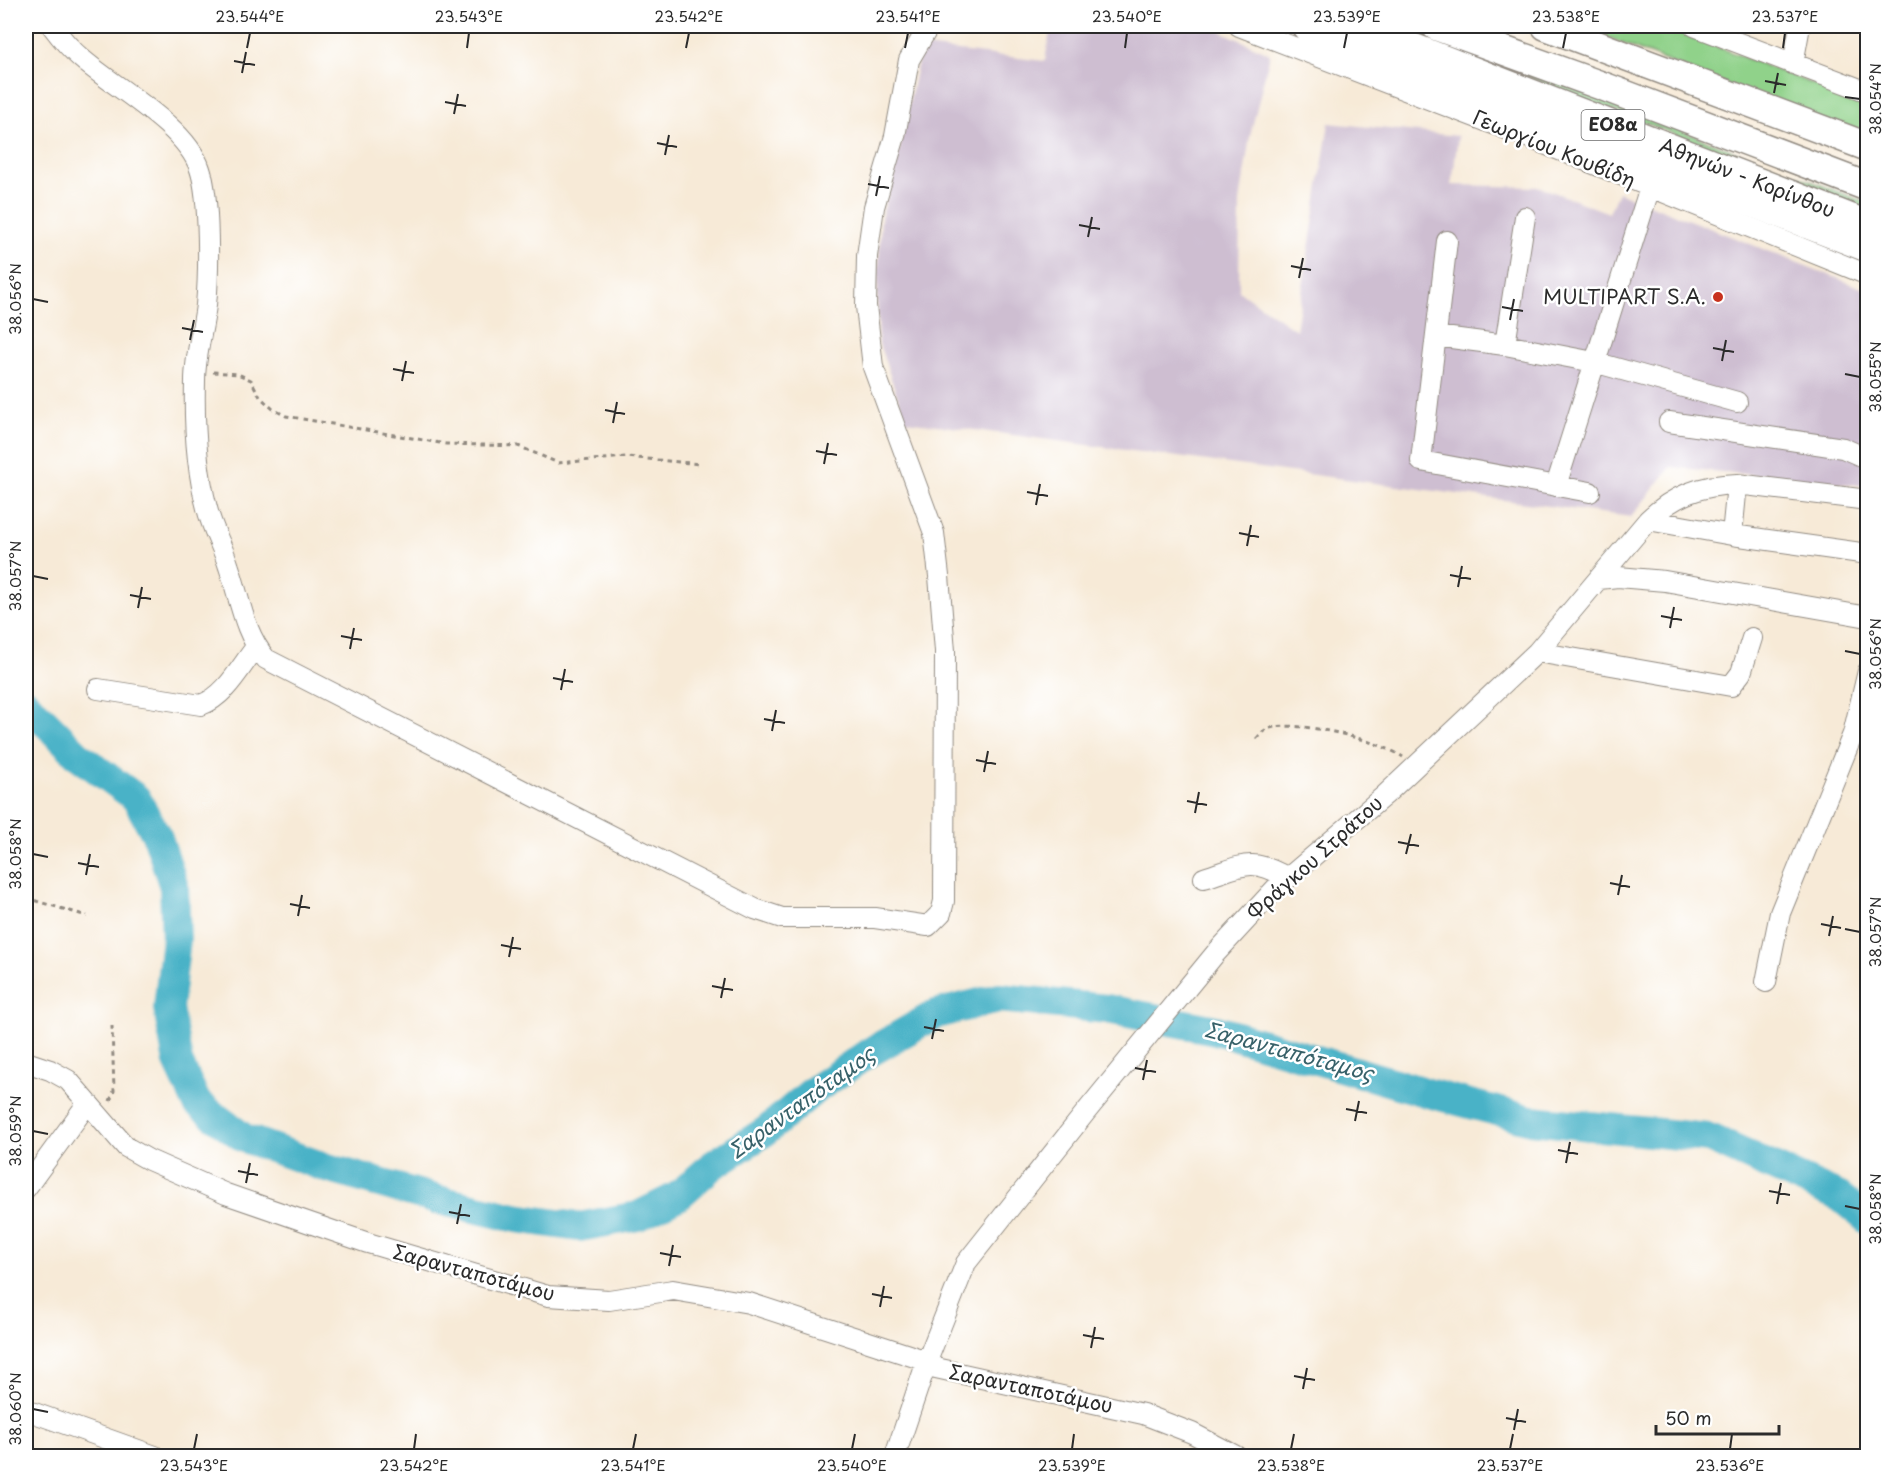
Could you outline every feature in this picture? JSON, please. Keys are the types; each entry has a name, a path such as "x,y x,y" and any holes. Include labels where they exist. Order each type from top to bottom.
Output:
{"highway":[{"path":"1306,26 1310,31 1868,249"},
{"name":"Αθηνών - Κορίνθου","path":"1358,26 1868,225"},
{"name":"Αθηνών - Κορίνθου","path":"1436,26 1605,87 1868,187"},
{"path":"1546,26 1868,147"}],"street":[{"path":"52,26 82,60 137,100 177,135 193,152 201,170 205,196 207,283 196,374 195,414 206,507 256,647 266,659 289,673 592,823 755,909 782,918 875,918 927,926 936,920 944,901 945,651 939,576 934,533 873,367 866,306 867,256 874,207 895,136 909,60 930,26"},
{"name":"Γεωργίου Κουβίδη","path":"1239,26 1868,275"},
{"path":"1695,26 1868,92"},
{"path":"1793,64 1800,26"},
{"path":"1556,486 1650,187"},
{"path":"1505,345 1525,217"},
{"path":"1447,241 1421,461 1590,492"},
{"path":"1436,336 1505,345 1594,362 1737,402"},
{"path":"1669,422 1843,448 1868,459"},
{"path":"1732,535 1737,484"},
{"name":"Φράγκου Στράτου","path":"895,1456 927,1361 966,1263 1215,954 1288,878 1416,766 1537,652 1648,519 1661,507 1682,494 1713,485 1737,484 1868,500"},
{"path":"1648,519 1732,535 1868,554"},
{"path":"1599,579 1618,577 1665,581 1868,616"},
{"path":"1537,652 1731,686 1741,673 1752,638"},
{"path":"98,689 201,705 212,701 224,690 256,647"},
{"path":"1766,982 1780,913 1853,734 1868,671"},
{"path":"1204,878 1248,864 1266,866 1288,878"},
{"name":"Σαρανταποτάμου","path":"26,1062 50,1070 68,1080 126,1147 159,1165 226,1194 368,1243 473,1276 560,1297 609,1300 673,1290 723,1298 782,1312 927,1361 936,1368 1143,1414 1192,1433 1236,1456"},
{"path":"26,1188 87,1104"},
{"path":"26,1410 155,1456"}],"path":[{"path":"196,374 220,372 251,380 260,397 273,409 286,416 410,439 446,444 518,446 558,463 626,457 699,464"},
{"path":"1256,739 1267,728 1285,726 1313,729 1391,749 1416,766"},
{"path":"26,898 87,916"},
{"path":"102,1121 114,1091 112,1026"}],"shaded area":[{"path":"1051,26 1210,26 1270,54 1250,136 1240,202 1239,291 1296,330 1329,123 1458,136 1452,185 1540,187 1609,213 1618,192 1867,290 1867,486 1671,467 1631,517 906,421 879,344 877,300 881,218 894,175 918,61 924,47 1045,61"}],"green space":[{"path":"1396,26 1413,26 1867,203 1867,209"},
{"path":"1577,26 1663,26 1867,105 1867,139"}],"waterway":[{"name":"Σαρανταπόταμος","path":"26,703 79,756 136,798 158,838 174,887 176,939 168,1008 178,1062 197,1103 244,1138 327,1168 439,1200 516,1218 579,1227 638,1216 678,1196 713,1165 766,1131 813,1091 867,1054 936,1014 999,998 1107,1009 1216,1030 1428,1093 1531,1120 1709,1138 1840,1197 1868,1220"}],"place":[{"name":"MULTIPART S.A.","path":"1718,297"}]}
